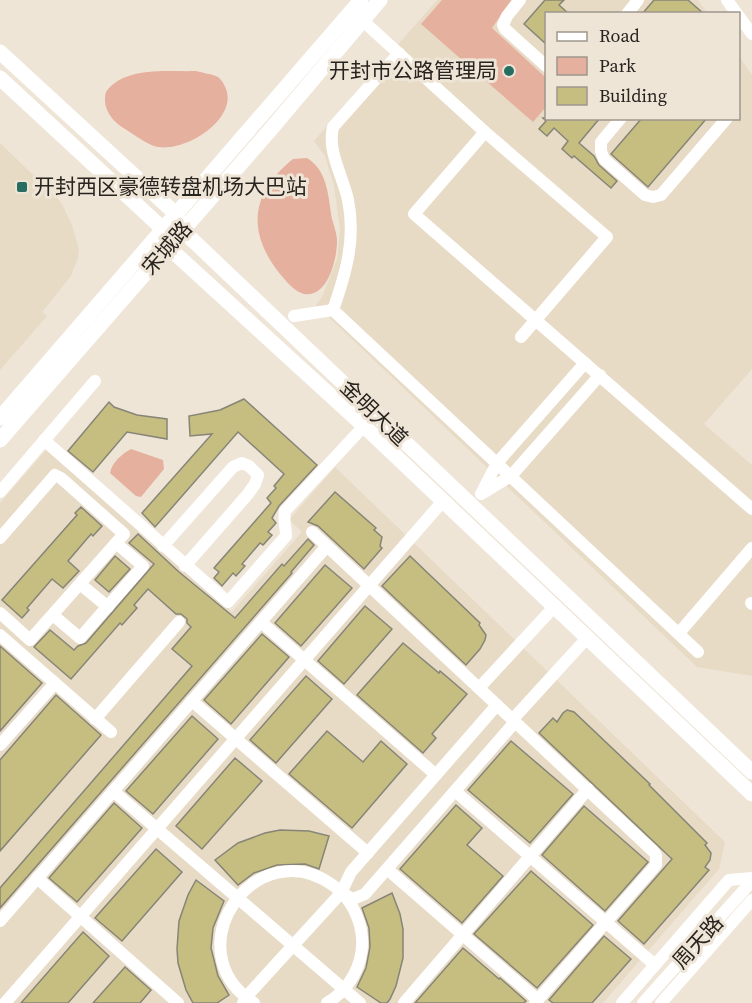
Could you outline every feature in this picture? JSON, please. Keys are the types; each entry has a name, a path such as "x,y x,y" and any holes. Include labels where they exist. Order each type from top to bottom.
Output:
{"main road":[{"name":"宋城路","path":"0,418 361,0"},
{"name":"宋城路","path":"0,440 380,0"},
{"name":"金明大道","path":"0,52 176,213 183,230 469,505 752,772"},
{"path":"0,78 163,229 168,248"},
{"name":"金明大道","path":"168,248 364,426 752,794"}],"street":[{"path":"520,0 503,25 545,65"},
{"path":"629,12 638,0"},
{"path":"362,20 485,132 607,237 521,337"},
{"path":"740,20 752,34"},
{"path":"333,310 345,277 350,254 351,228 348,200 330,139 333,127 399,52"},
{"path":"619,120 601,142 604,159 645,195 653,197 661,195 726,120"},
{"path":"485,132 414,214 752,509"},
{"path":"294,316 333,310"},
{"path":"333,310 698,652"},
{"path":"481,494 497,463 585,363"},
{"path":"469,505 481,494 511,476 600,375"},
{"path":"0,492 95,381"},
{"path":"44,440 228,602 286,536 283,519 285,512 364,426"},
{"path":"163,546 233,467 242,463 255,471 258,475 248,494 185,566"},
{"path":"0,538 4,524 55,475 124,534 30,640 0,614"},
{"path":"3,1002 81,916 443,501"},
{"path":"312,532 656,855 656,865 537,1001 387,869"},
{"path":"53,615 80,638 108,607 142,566 116,543"},
{"path":"0,921 327,546"},
{"path":"679,633 752,548"},
{"path":"80,584 108,607"},
{"path":"479,688 554,607"},
{"path":"95,718 179,622"},
{"path":"261,622 436,775"},
{"path":"0,635 111,732"},
{"path":"497,705 351,872 341,893 245,1002 230,978 220,948 226,916 237,897 254,883 285,872 318,877 341,893 353,899 365,894 587,638"},
{"path":"0,745 55,683"},
{"path":"192,701 368,853"},
{"path":"404,1003 588,789"},
{"path":"113,791 360,1003"},
{"path":"455,791 655,965"},
{"path":"37,878 178,1003"},
{"path":"622,1003 729,880 752,879"},
{"name":"周天路","path":"643,1003 752,879"},
{"path":"327,1003 344,989 355,972 359,962 362,939 352,906 341,893"},
{"name":"周天路","path":"661,1003 752,900"}],"shaded area":[{"path":"437,0 698,0 706,12 545,12 545,120 740,120 740,57 752,75 752,369 704,424 752,465 752,676 697,667 316,305 322,297 337,259 340,230 334,186 325,156 314,141"},
{"path":"0,143 61,202 72,225 79,249 71,276 42,312 47,316 0,370"},
{"path":"46,450 232,612 302,532 289,520 335,467 725,842 719,869 603,1003 0,1003 0,503"}],"green space":[{"path":"442,0 511,0 492,28 545,77 545,108 533,122 421,24"},
{"path":"196,71 219,78 226,89 228,101 216,123 192,140 179,145 154,146 122,127 108,112 105,102 106,92 124,78 147,72"},
{"path":"307,158 314,163 323,177 337,241 330,276 319,290 312,294 297,291 280,274 269,258 258,228 261,199 268,185 293,159"},
{"path":"131,449 163,460 164,469 141,497 136,496 110,473 118,459"}],"building":[{"path":"545,0 564,0 559,5 567,12 545,12 545,43 524,24"},
{"path":"654,0 688,0 702,12 644,12"},
{"path":"598,120 579,143 617,181 611,188 574,156 572,158 562,149 568,141 554,128 547,136 539,129 546,121"},
{"path":"640,120 705,120 648,187 611,154"},
{"path":"244,399 317,465 279,506 272,518 276,523 268,532 272,535 263,545 260,543 242,564 245,566 236,576 233,573 222,586 214,578 219,572 214,568 271,503 267,498 284,474 238,432 155,527 142,513 212,434 190,436 189,416 220,410"},
{"path":"109,402 114,407 137,415 167,419 167,439 127,432 93,472 68,451"},
{"path":"335,492 376,528 374,530 382,537 380,546 382,548 364,569 318,526 308,522"},
{"path":"81,507 102,526 93,536 91,534 68,561 79,571 63,588 52,579 27,608 29,610 22,618 2,600 77,515 75,513"},
{"path":"138,534 179,572 235,618 282,564 284,566 308,539 314,545 0,908 0,888 192,666 172,649 191,627 187,619 181,614 176,614 148,589 134,605 137,608 122,625 120,623 71,679 34,647 50,630 74,650 86,643 154,564 129,543"},
{"path":"115,556 130,569 109,592 95,580"},
{"path":"410,556 480,623 486,635 485,640 466,665 382,586"},
{"path":"325,565 352,588 301,646 275,623"},
{"path":"365,606 392,629 344,684 318,661"},
{"path":"262,634 289,657 231,724 204,700"},
{"path":"403,643 467,694 432,734 436,738 423,753 357,695"},
{"path":"0,646 42,683 0,731"},
{"path":"306,676 332,699 276,763 250,740"},
{"path":"56,695 101,735 0,851 0,760"},
{"path":"567,710 574,712 650,784 707,843 705,845 711,853 710,860 705,867 709,870 644,944 618,921 672,859 539,733 553,718 557,722"},
{"path":"192,716 218,739 153,814 126,791"},
{"path":"327,731 363,762 381,741 407,764 352,828 289,774"},
{"path":"511,741 573,794 530,843 468,790"},
{"path":"235,758 262,781 202,849 176,826"},
{"path":"114,803 142,828 77,902 49,878"},
{"path":"456,805 482,828 467,845 503,876 462,923 400,869"},
{"path":"584,806 648,862 605,911 542,855"},
{"path":"280,830 309,831 329,836 319,869 305,864 277,865 254,873 238,885 215,860 238,843"},
{"path":"156,849 182,872 122,941 95,918"},
{"path":"531,871 593,925 537,988 474,934"},
{"path":"196,880 224,901 213,928 211,948 218,976 229,995 217,1003 193,1003 186,990 178,963 179,921"},
{"path":"392,893 403,929 403,958 390,999 387,1003 381,1003 357,987 366,968 370,947 369,928 362,908"},
{"path":"83,932 109,956 68,1003 21,1003"},
{"path":"604,936 631,959 592,1003 553,1003 549,1000"},
{"path":"463,948 526,1001 524,1003 415,1003"},
{"path":"125,967 151,990 140,1003 93,1003"}],"place":[{"name":"开封市公路管理局","path":"509,71"},
{"name":"开封西区豪德转盘机场大巴站","path":"22,187"}]}
